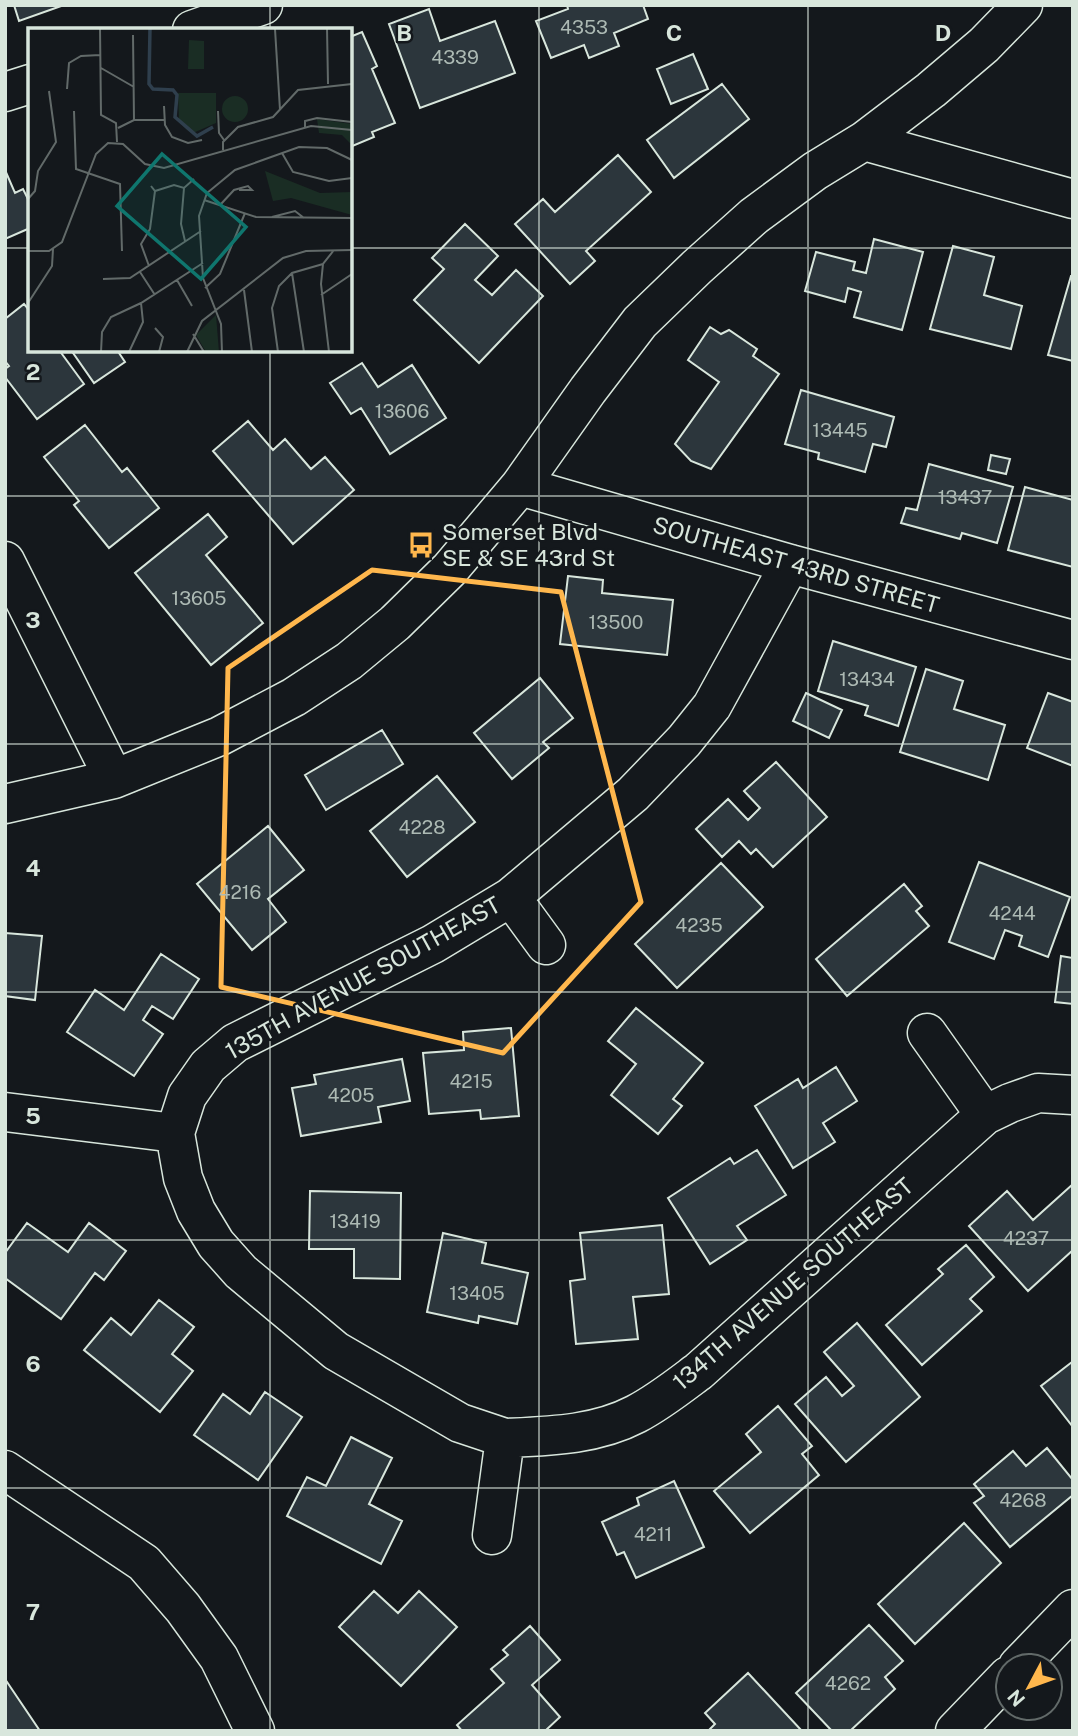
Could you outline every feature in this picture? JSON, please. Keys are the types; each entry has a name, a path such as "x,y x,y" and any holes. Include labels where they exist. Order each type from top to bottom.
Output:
{"street":[{"path":"198,28 263,5"},
{"path":"5,804 114,779 220,736 293,697 349,661 395,623 450,569 520,486 640,322 754,216 814,171 864,141 974,54 1023,5"},
{"path":"5,92 28,85"},
{"path":"864,141 1073,199"},
{"name":"SOUTHEAST 43RD STREET","path":"520,486 790,565 1073,640"},
{"path":"5,561 114,779"},
{"name":"135TH AVENUE SOUTHEAST","path":"175,1133 187,1096 208,1066 235,1043 433,944 511,897 633,794 684,741 712,706 790,565"},
{"name":"135TH AVENUE SOUTHEAST","path":"511,897 546,945"},
{"path":"927,1034 985,1115"},
{"name":"134TH AVENUE SOUTHEAST","path":"505,1438 555,1436 600,1428 635,1414 665,1396 699,1371 985,1115 1010,1102 1038,1093 1073,1095"},
{"path":"5,1112 175,1133 183,1178 197,1211 216,1244 241,1272 336,1351 460,1423 505,1438 492,1535"},
{"path":"5,1470 144,1563 183,1608 219,1658 255,1731"},
{"path":"1032,1652 1073,1609"},
{"path":"955,1731 994,1691"}],"highlighted area":[{"path":"372,570 561,592 641,902 503,1053 221,987 228,668"}],"building":[{"path":"14,5 64,5 19,21"},
{"path":"567,5 643,5 648,19 614,33 619,46 589,58 584,45 551,58 536,21 568,9"},
{"path":"429,9 440,41 495,21 515,73 420,108 389,24"},
{"path":"362,32 377,66 372,69 395,123 372,132 374,137 352,146 352,36"},
{"path":"693,54 708,89 671,104 657,69"},
{"path":"722,84 749,119 674,178 647,140"},
{"path":"618,155 651,192 586,251 595,261 570,284 515,224 543,199 555,212"},
{"path":"5,170 15,193 23,189 28,199 28,229 5,239"},
{"path":"465,224 498,256 475,280 492,295 516,270 543,296 479,363 414,300 444,269 432,258"},
{"path":"874,239 923,252 902,330 854,317 861,292 848,288 845,302 805,291 816,252 855,262 853,270 866,273"},
{"path":"953,246 994,257 984,295 1022,306 1011,349 930,329"},
{"path":"1073,276 1073,361 1048,355"},
{"path":"24,304 28,309 28,352 60,352 84,384 37,419 5,377 5,369 9,366 5,361 5,319"},
{"path":"710,327 721,334 729,330 757,349 753,356 779,374 711,469 691,461 675,444 719,382 688,360"},
{"path":"72,352 118,352 125,362 94,383"},
{"path":"362,363 378,387 412,365 446,418 390,454 361,408 351,414 330,383"},
{"path":"801,390 894,417 886,447 873,444 865,472 818,459 819,453 785,444"},
{"path":"248,421 273,450 285,439 311,469 325,457 354,490 293,544 213,451"},
{"path":"85,425 122,472 127,468 159,508 109,548 74,505 79,501 44,457"},
{"path":"991,455 1010,459 1006,474 988,470"},
{"path":"929,464 1013,487 997,543 962,533 960,539 901,523 906,508 917,510"},
{"path":"1025,487 1073,500 1073,567 1008,550"},
{"path":"208,514 227,537 206,555 263,623 211,665 135,573"},
{"path":"568,576 603,580 602,593 673,600 667,655 560,644"},
{"path":"833,641 916,667 898,726 865,715 868,706 818,691"},
{"path":"926,669 963,681 954,709 1005,725 988,780 900,752"},
{"path":"540,678 573,718 543,742 549,748 512,779 474,733"},
{"path":"806,693 842,710 829,738 793,721"},
{"path":"1048,693 1073,702 1073,766 1027,748"},
{"path":"382,730 403,764 326,810 305,775"},
{"path":"776,762 827,817 773,867 756,849 751,854 739,841 722,857 696,829 728,799 748,820 760,808 744,791"},
{"path":"437,776 475,822 407,877 370,831"},
{"path":"268,826 304,870 268,899 286,922 252,950 197,884"},
{"path":"979,862 1070,897 1048,957 1019,946 1022,936 1005,930 994,959 949,942"},
{"path":"721,863 763,907 677,988 635,944"},
{"path":"904,884 922,906 916,911 929,926 847,996 816,959"},
{"path":"5,933 42,936 35,1000 5,996"},
{"path":"161,954 199,979 173,1019 152,1006 143,1020 163,1034 134,1076 67,1032 95,990 124,1010"},
{"path":"1061,956 1073,958 1073,1004 1055,1002"},
{"path":"636,1008 703,1063 673,1099 682,1106 658,1134 611,1095 636,1064 608,1041"},
{"path":"511,1028 519,1116 481,1119 480,1110 429,1114 423,1053 464,1050 463,1032"},
{"path":"402,1059 410,1101 378,1107 381,1122 301,1136 292,1088 316,1084 314,1075"},
{"path":"836,1067 857,1101 823,1123 835,1142 793,1168 755,1106 798,1079 803,1088"},
{"path":"757,1150 786,1195 737,1226 747,1240 710,1264 668,1198 730,1158 734,1164"},
{"path":"1073,1184 1073,1250 1028,1291 969,1226 1007,1191 1033,1220"},
{"path":"310,1191 401,1193 400,1279 354,1278 354,1249 309,1249"},
{"path":"27,1223 68,1252 89,1223 126,1251 104,1280 95,1273 61,1319 5,1278 5,1253"},
{"path":"662,1225 669,1294 633,1297 638,1339 576,1344 570,1281 585,1279 580,1233"},
{"path":"443,1233 486,1243 482,1263 528,1273 517,1324 479,1316 478,1323 427,1312"},
{"path":"966,1245 994,1277 970,1299 982,1311 922,1365 886,1325 943,1274 938,1269"},
{"path":"159,1300 194,1327 172,1354 193,1371 160,1412 84,1350 111,1318 131,1335"},
{"path":"857,1323 920,1397 846,1462 795,1404 826,1377 842,1396 854,1386 824,1352"},
{"path":"1072,1362 1073,1364 1073,1427 1041,1386"},
{"path":"265,1392 302,1417 258,1480 194,1435 223,1394 250,1414"},
{"path":"778,1406 812,1446 802,1454 819,1475 750,1533 714,1491 761,1452 746,1434"},
{"path":"351,1437 392,1458 369,1504 402,1521 381,1564 287,1516 307,1477 326,1486"},
{"path":"1047,1448 1073,1480 1073,1495 1010,1547 974,1503 984,1496 974,1484 1013,1451 1026,1466"},
{"path":"674,1481 704,1547 636,1578 624,1552 617,1555 602,1522 639,1505 637,1498"},
{"path":"964,1523 1001,1563 915,1644 878,1604"},
{"path":"374,1591 398,1613 419,1591 457,1627 401,1686 339,1627"},
{"path":"869,1625 903,1661 885,1677 895,1689 850,1731 832,1731 796,1693"},
{"path":"530,1626 560,1660 532,1685 560,1717 545,1731 462,1731 457,1725 504,1683 491,1669 508,1655 503,1650"},
{"path":"748,1673 802,1731 708,1731 715,1724 705,1713"},
{"path":"5,1679 40,1731 5,1731"}],"place":[{"name":"Somerset Blvd SE & SE 43rd St","path":"421,545"}]}
